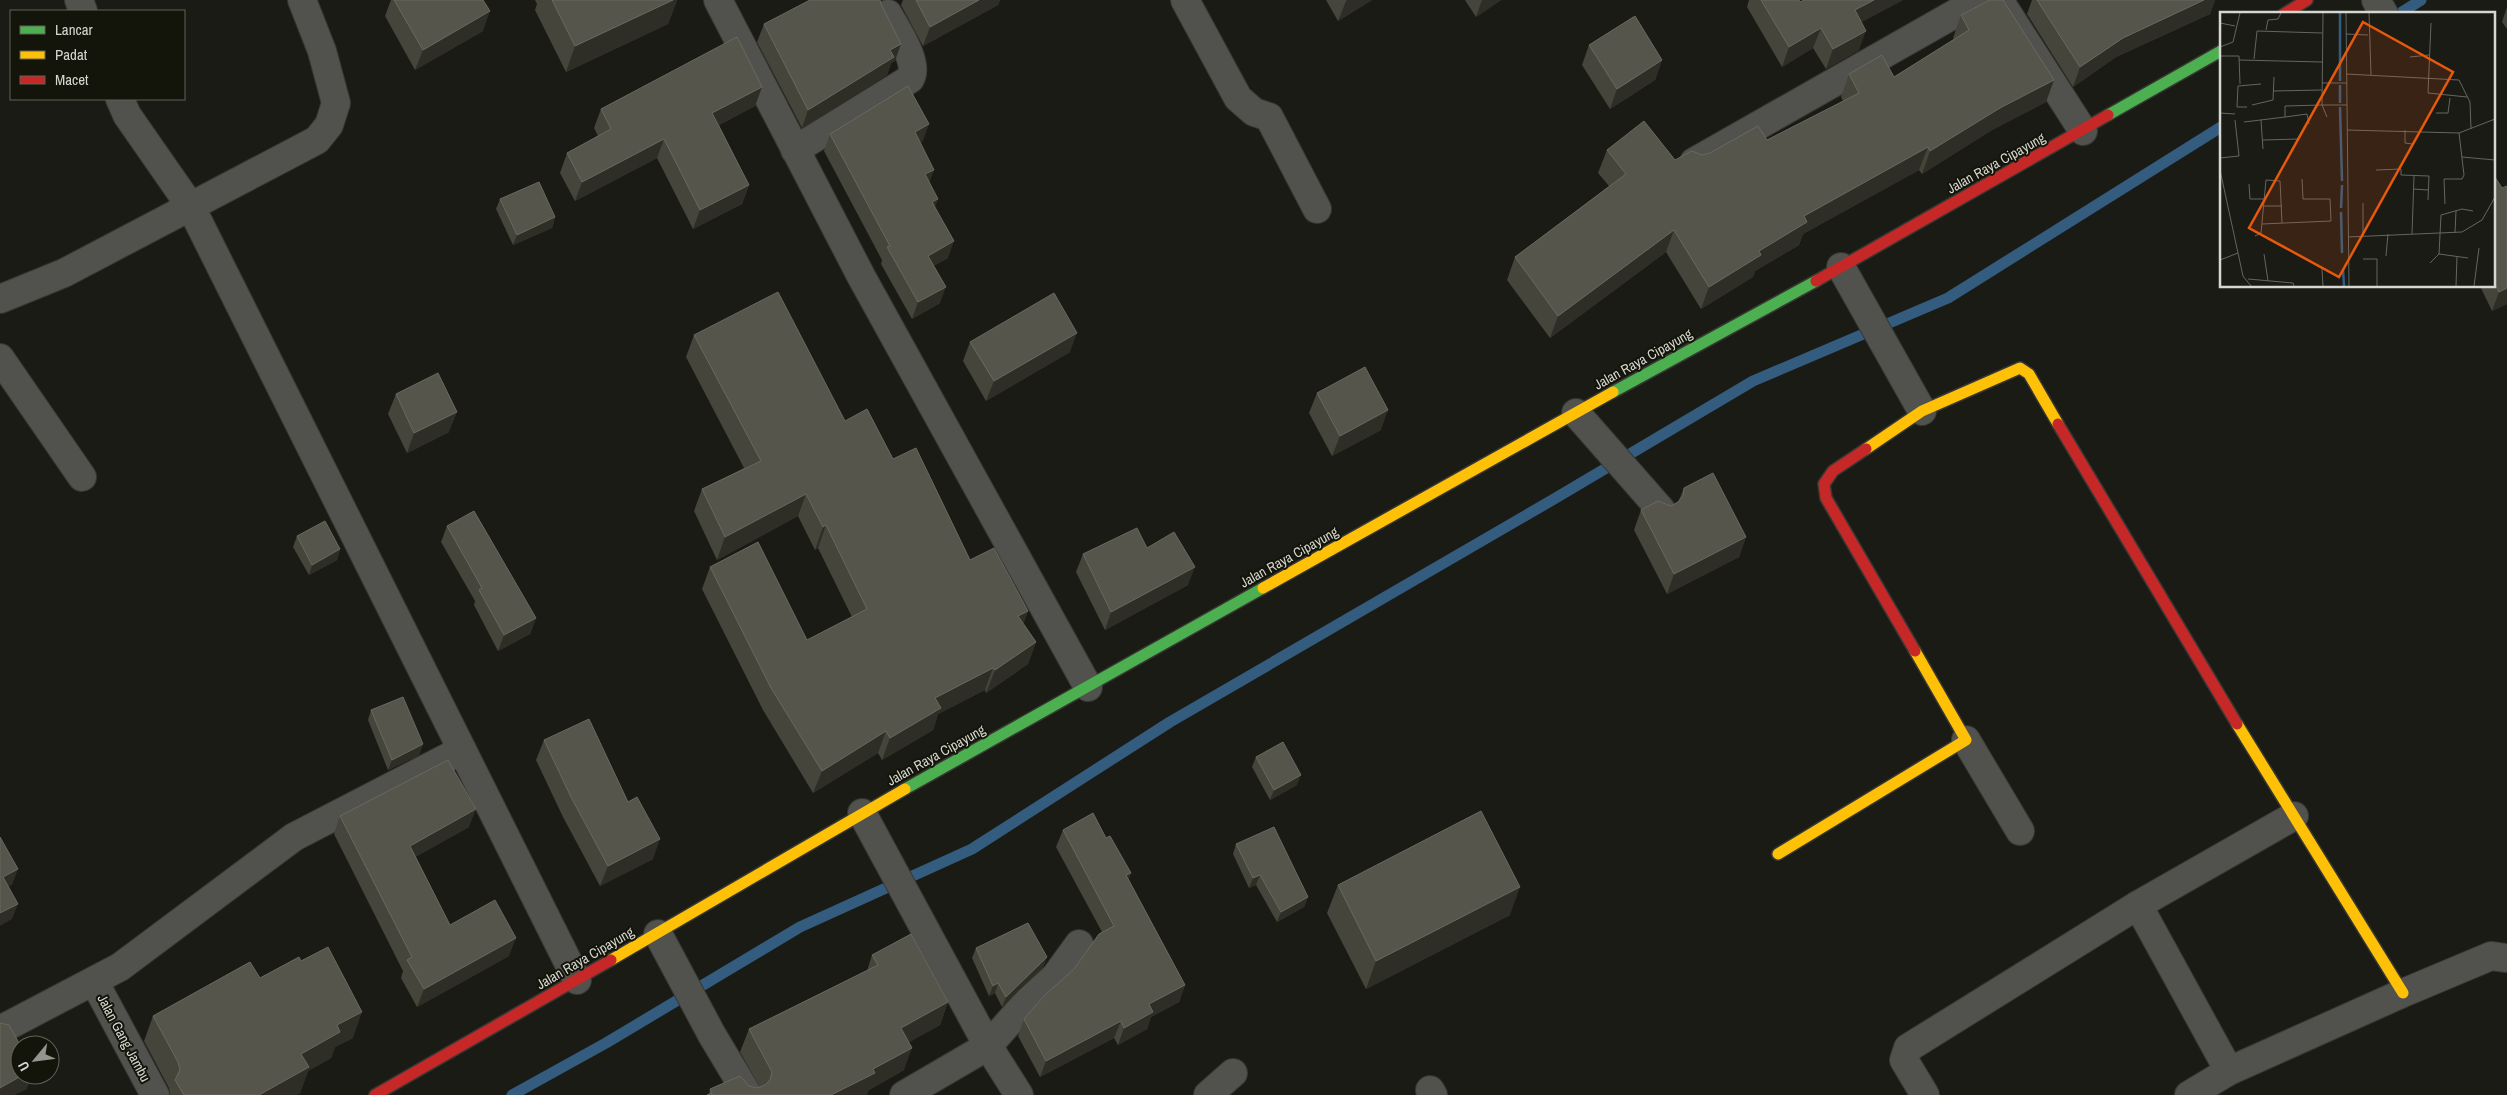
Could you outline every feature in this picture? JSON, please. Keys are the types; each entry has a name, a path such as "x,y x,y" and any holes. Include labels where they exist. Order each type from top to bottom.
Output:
{"main road":[{"path":"2287,12 2307,0"},
{"name":"Jalan Raya Cipayung","path":"375,1095 658,934 862,813 1576,413 1841,267 2083,131 2220,51"},
{"path":"1778,854 1966,740 1826,498 1824,484 1833,471 1922,411 2020,368 2029,374 2294,816 2404,993"}],"street":[{"path":"0,299 64,273 317,140 329,125 336,103 322,51 302,0"},
{"path":"718,0 861,276 1088,687"},
{"path":"1185,0 1238,98 1254,112 1269,118 1317,209"},
{"path":"1694,162 1979,0"},
{"path":"1999,0 2083,131"},
{"path":"795,150 910,79 913,74 912,60 888,14"},
{"path":"120,100 127,115 191,207 577,980"},
{"path":"1841,267 1922,411"},
{"path":"0,358 82,477"},
{"path":"1576,413 1661,510"},
{"path":"1966,740 2020,830"},
{"path":"0,1030 120,967 294,837 462,750"},
{"path":"862,813 988,1046 1019,1095"},
{"path":"1925,1095 1904,1060 1908,1048 2138,905 2294,816"},
{"path":"2138,905 2229,1071"},
{"path":"658,934 712,1035 748,1095"},
{"path":"904,1095 988,1046 1027,1002 1055,977 1079,944"},
{"path":"2189,1095 2229,1071 2404,993 2491,956 2507,958"},
{"name":"Jalan Gang Jambu","path":"94,981 154,1095"},
{"path":"1208,1095 1233,1073"}],"building":[{"path":"394,0 483,0 490,11 423,50"},
{"path":"552,0 673,0 575,46"},
{"path":"810,0 880,0 901,44 890,50 894,57 808,110 764,24"},
{"path":"916,0 979,0 930,27"},
{"path":"1761,0 1799,0 1800,2 1804,0 1874,0 1855,10 1866,31 1833,49 1821,28 1789,47"},
{"path":"1990,0 2003,0 2054,80 2000,108 1930,151 1928,147 1804,216 1807,222 1759,251 1761,255 1709,287 1674,230 1558,316 1515,257 1626,174 1607,150 1644,121 1675,160 1692,151 1702,155 1710,153 1758,126 1767,140 1859,93 1849,74 1882,55 1894,77 1969,30 1961,15"},
{"path":"2037,0 2204,0 2123,38 2080,67"},
{"path":"1635,16 1662,60 1617,89 1589,45"},
{"path":"737,37 762,87 712,113 749,185 700,210 664,139 582,182 567,153 611,129 601,109"},
{"path":"908,86 929,124 915,132 934,170 925,174 938,199 932,202 954,241 928,256 946,287 918,302 887,247 890,246 830,134"},
{"path":"2494,176 2502,188 2507,186 2507,288 2499,292 2494,282"},
{"path":"539,182 555,217 517,235 500,199"},
{"path":"778,292 845,421 867,409 893,459 916,448 970,560 994,548 1028,611 1018,616 1036,642 995,670 993,668 935,698 941,708 890,738 886,731 822,771 771,688 710,567 758,542 807,640 867,609 826,525 823,527 806,494 725,537 702,489 761,461 694,335"},
{"path":"1054,293 1077,333 994,381 970,342"},
{"path":"1365,367 1388,410 1340,436 1317,393"},
{"path":"438,373 457,412 414,433 396,394"},
{"path":"1713,473 1746,537 1674,574 1641,510 1658,501 1671,506 1683,496 1684,488"},
{"path":"474,511 536,618 504,635 479,590 482,588 447,526"},
{"path":"325,521 340,549 312,565 297,536"},
{"path":"1137,528 1147,548 1174,532 1195,567 1111,612 1083,554"},
{"path":"403,697 423,744 392,760 371,710"},
{"path":"589,719 628,802 637,797 660,839 608,866 571,797 544,740"},
{"path":"1283,742 1301,775 1274,790 1256,757"},
{"path":"448,760 476,809 410,846 450,925 495,900 516,938 424,989 407,960 412,957 340,816"},
{"path":"1481,811 1520,887 1376,961 1338,885"},
{"path":"1093,813 1106,838 1110,836 1131,873 1126,875 1185,985 1149,1004 1153,1012 1124,1028 1121,1021 1046,1061 1024,1019 1044,996 1074,969 1099,934 1114,926 1063,830"},
{"path":"1274,827 1308,897 1281,912 1260,875 1253,878 1236,844"},
{"path":"0,837 18,869 3,877 18,904 0,913"},
{"path":"1028,923 1047,957 1006,997 998,983 993,986 976,948"},
{"path":"911,934 948,1002 901,1028 912,1048 873,1069 875,1073 831,1095 707,1095 712,1093 710,1089 740,1076 749,1086 757,1088 765,1085 770,1080 772,1072 749,1029 878,965 872,955"},
{"path":"328,947 362,1012 337,1025 340,1032 301,1054 309,1067 259,1095 184,1095 175,1080 180,1070 178,1062 153,1016 250,962 260,978 299,957 301,961"},
{"path":"0,1023 9,1025 14,1035 10,1035 10,1082 0,1088"}],"waterway":[{"path":"2402,12 2421,0"},
{"path":"512,1095 606,1043 800,927 972,849 1170,722 1753,381 1948,298 2220,128"}],"traffic: fast":[{"path":"2108,115 2220,52"},
{"path":"1613,392 1816,281"},
{"path":"905,789 1263,588"}],"traffic: slow":[{"path":"1866,449 1922,411 2020,368 2029,374 2058,424"},
{"path":"1263,588 1613,392"},
{"path":"1778,854 1966,740 1915,651"},
{"path":"2237,724 2403,993"},
{"path":"611,960 905,789"}],"traffic: jam":[{"path":"2287,12 2307,0"},
{"path":"1816,281 2108,115"},
{"path":"2058,424 2237,724"},
{"path":"1866,449 1833,471 1824,484 1826,498 1915,651"},
{"path":"375,1095 611,960"}]}
